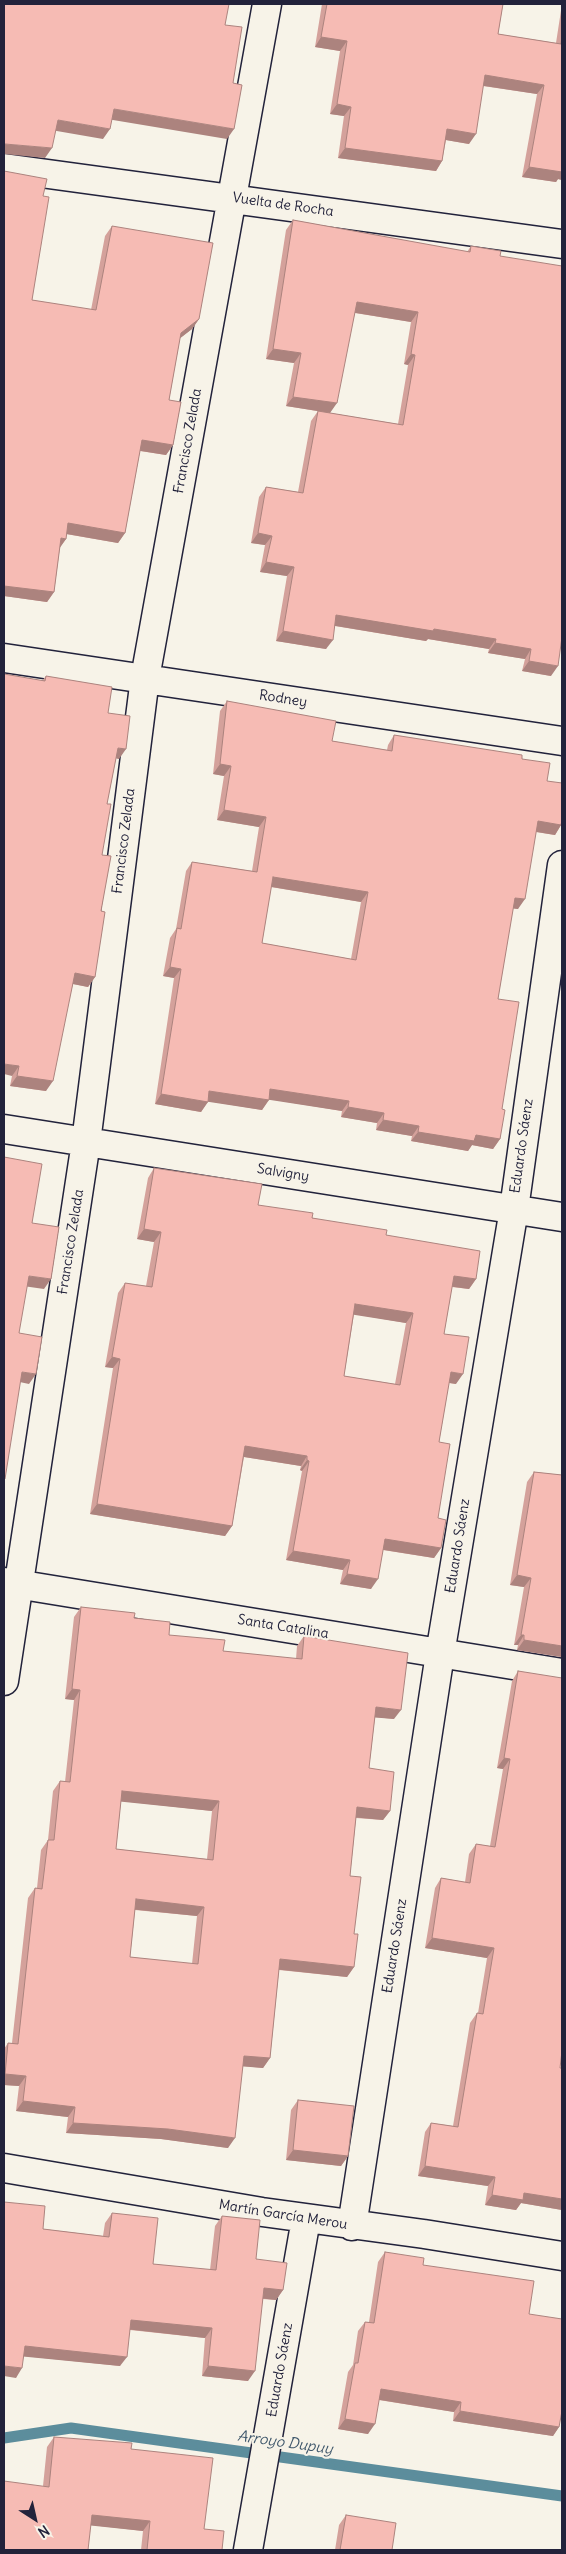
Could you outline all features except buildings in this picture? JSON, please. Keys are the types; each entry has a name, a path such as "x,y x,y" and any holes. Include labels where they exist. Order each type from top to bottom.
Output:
{"street":[{"name":"Francisco Zelada","path":"4,1681 12,1583 86,1142 145,678 267,4"},
{"name":"Vuelta de Rocha","path":"4,168 562,244"},
{"name":"Rodney","path":"4,658 562,741"},
{"name":"Eduardo Sáenz","path":"352,2226 440,1654 514,1209 562,865"},
{"name":"Salvigny","path":"4,1129 562,1217"},
{"name":"Santa Catalina","path":"12,1583 562,1673"},
{"name":"Martín García Merou","path":"4,2168 306,2219 424,2234 562,2256"},
{"name":"Eduardo Sáenz","path":"248,2550 306,2219"}],"waterway":[{"name":"Arroyo Dupuy","path":"4,2438 71,2428 562,2496"}]}
